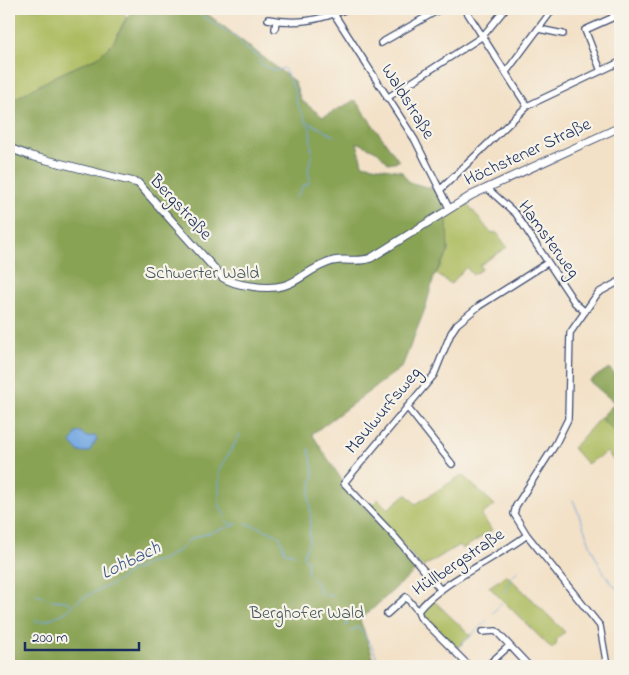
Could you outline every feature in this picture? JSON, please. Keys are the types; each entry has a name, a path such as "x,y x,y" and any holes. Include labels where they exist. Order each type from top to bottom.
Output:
{"main road":[{"name":"Höchstener Straße","path":"449,208 486,188 620,127"},
{"name":"Bergstraße","path":"9,148 31,156 138,183 222,277 230,282 255,287 282,288 330,262 362,261 371,258 449,208"}],"street":[{"path":"268,20 300,23 323,19 347,9"},
{"path":"381,43 440,9"},
{"path":"465,9 527,106"},
{"path":"387,98 483,36 505,9"},
{"path":"506,72 553,9"},
{"path":"601,71 585,30 614,17 611,9"},
{"name":"Waldstraße","path":"334,14 415,140 449,208"},
{"path":"274,29 276,21"},
{"path":"539,29 563,34"},
{"path":"440,190 527,106 620,62"},
{"name":"Hamsterweg","path":"486,188 516,214 575,302 584,311"},
{"name":"Maulwurfsweg","path":"441,590 396,538 344,483 434,375 451,333 461,320 547,262"},
{"path":"608,666 600,626 526,535 515,518 515,509 565,427 569,410 569,335 584,311 601,290 620,281"},
{"path":"407,407 452,464"},
{"name":"Hüllbergstraße","path":"387,614 406,597 418,611 441,590 526,535"},
{"path":"418,611 420,617 468,666"},
{"path":"482,632 496,631 528,666"},
{"path":"487,666 509,646"}],"green space":[{"path":"9,9 122,9 126,18 113,43 98,57 58,75 9,102"},
{"name":"Schwerter Wald","path":"132,9 201,9 294,81 301,100 323,117 355,100 399,161 388,163 378,152 357,142 362,164 401,171 409,182 437,190 446,206 444,209 447,216 448,253 435,274 425,309 402,367 312,434 345,485 416,563 416,570 360,620 376,666 9,666 9,159 12,158 14,146 9,131 9,102 58,75 98,57 113,43"},
{"path":"466,202 490,232 497,233 507,247 480,265 482,269 473,275 466,267 451,284 436,274 448,253 446,213"},
{"path":"609,368 620,380 620,436 600,418 615,403 589,381"},
{"path":"600,418 620,436 620,469 607,452 587,464 573,448"},
{"path":"462,475 495,505 481,515 492,530 463,549 459,545 423,567 369,508 378,499 388,509 406,494 416,504"},
{"path":"507,575 565,632 557,639 556,645 552,649 489,587"},
{"path":"432,599 471,636 456,648 421,614 422,610"}],"water":[{"path":"81,432 86,437 95,436 97,439 89,452 79,452 71,443 76,433"}],"waterway":[{"path":"191,9 237,38 244,48 261,58 259,63 275,71 284,68 296,93 297,104 310,129 312,155 308,169 310,180 295,198"},
{"path":"308,122 334,136"},
{"path":"225,517 219,504 219,470 240,435"},
{"path":"309,449 314,475 309,494 311,515 309,542 303,556 308,562 307,573 318,585 321,595 334,596"},
{"path":"573,500 592,549 604,573 620,591"},
{"name":"Lohbach","path":"226,521 234,525"},
{"name":"Lohbach","path":"246,523 274,533 280,537 285,552 293,553 297,557"},
{"name":"Lohbach","path":"35,621 45,621 66,612 80,599 118,581 132,570 140,568 147,563 162,560 181,549 190,539 238,524"},
{"path":"505,592 510,579 519,569"},
{"path":"36,594 48,598"},
{"path":"51,600 66,601 71,604"},
{"path":"493,613 501,603"},
{"name":"Lohbach","path":"346,626 348,619"},
{"path":"456,650 487,620"},
{"name":"Lohbach","path":"351,631 357,627 365,635 379,666"}],"park label":[{"name":"Berghofer Wald","path":"307,614"}]}
